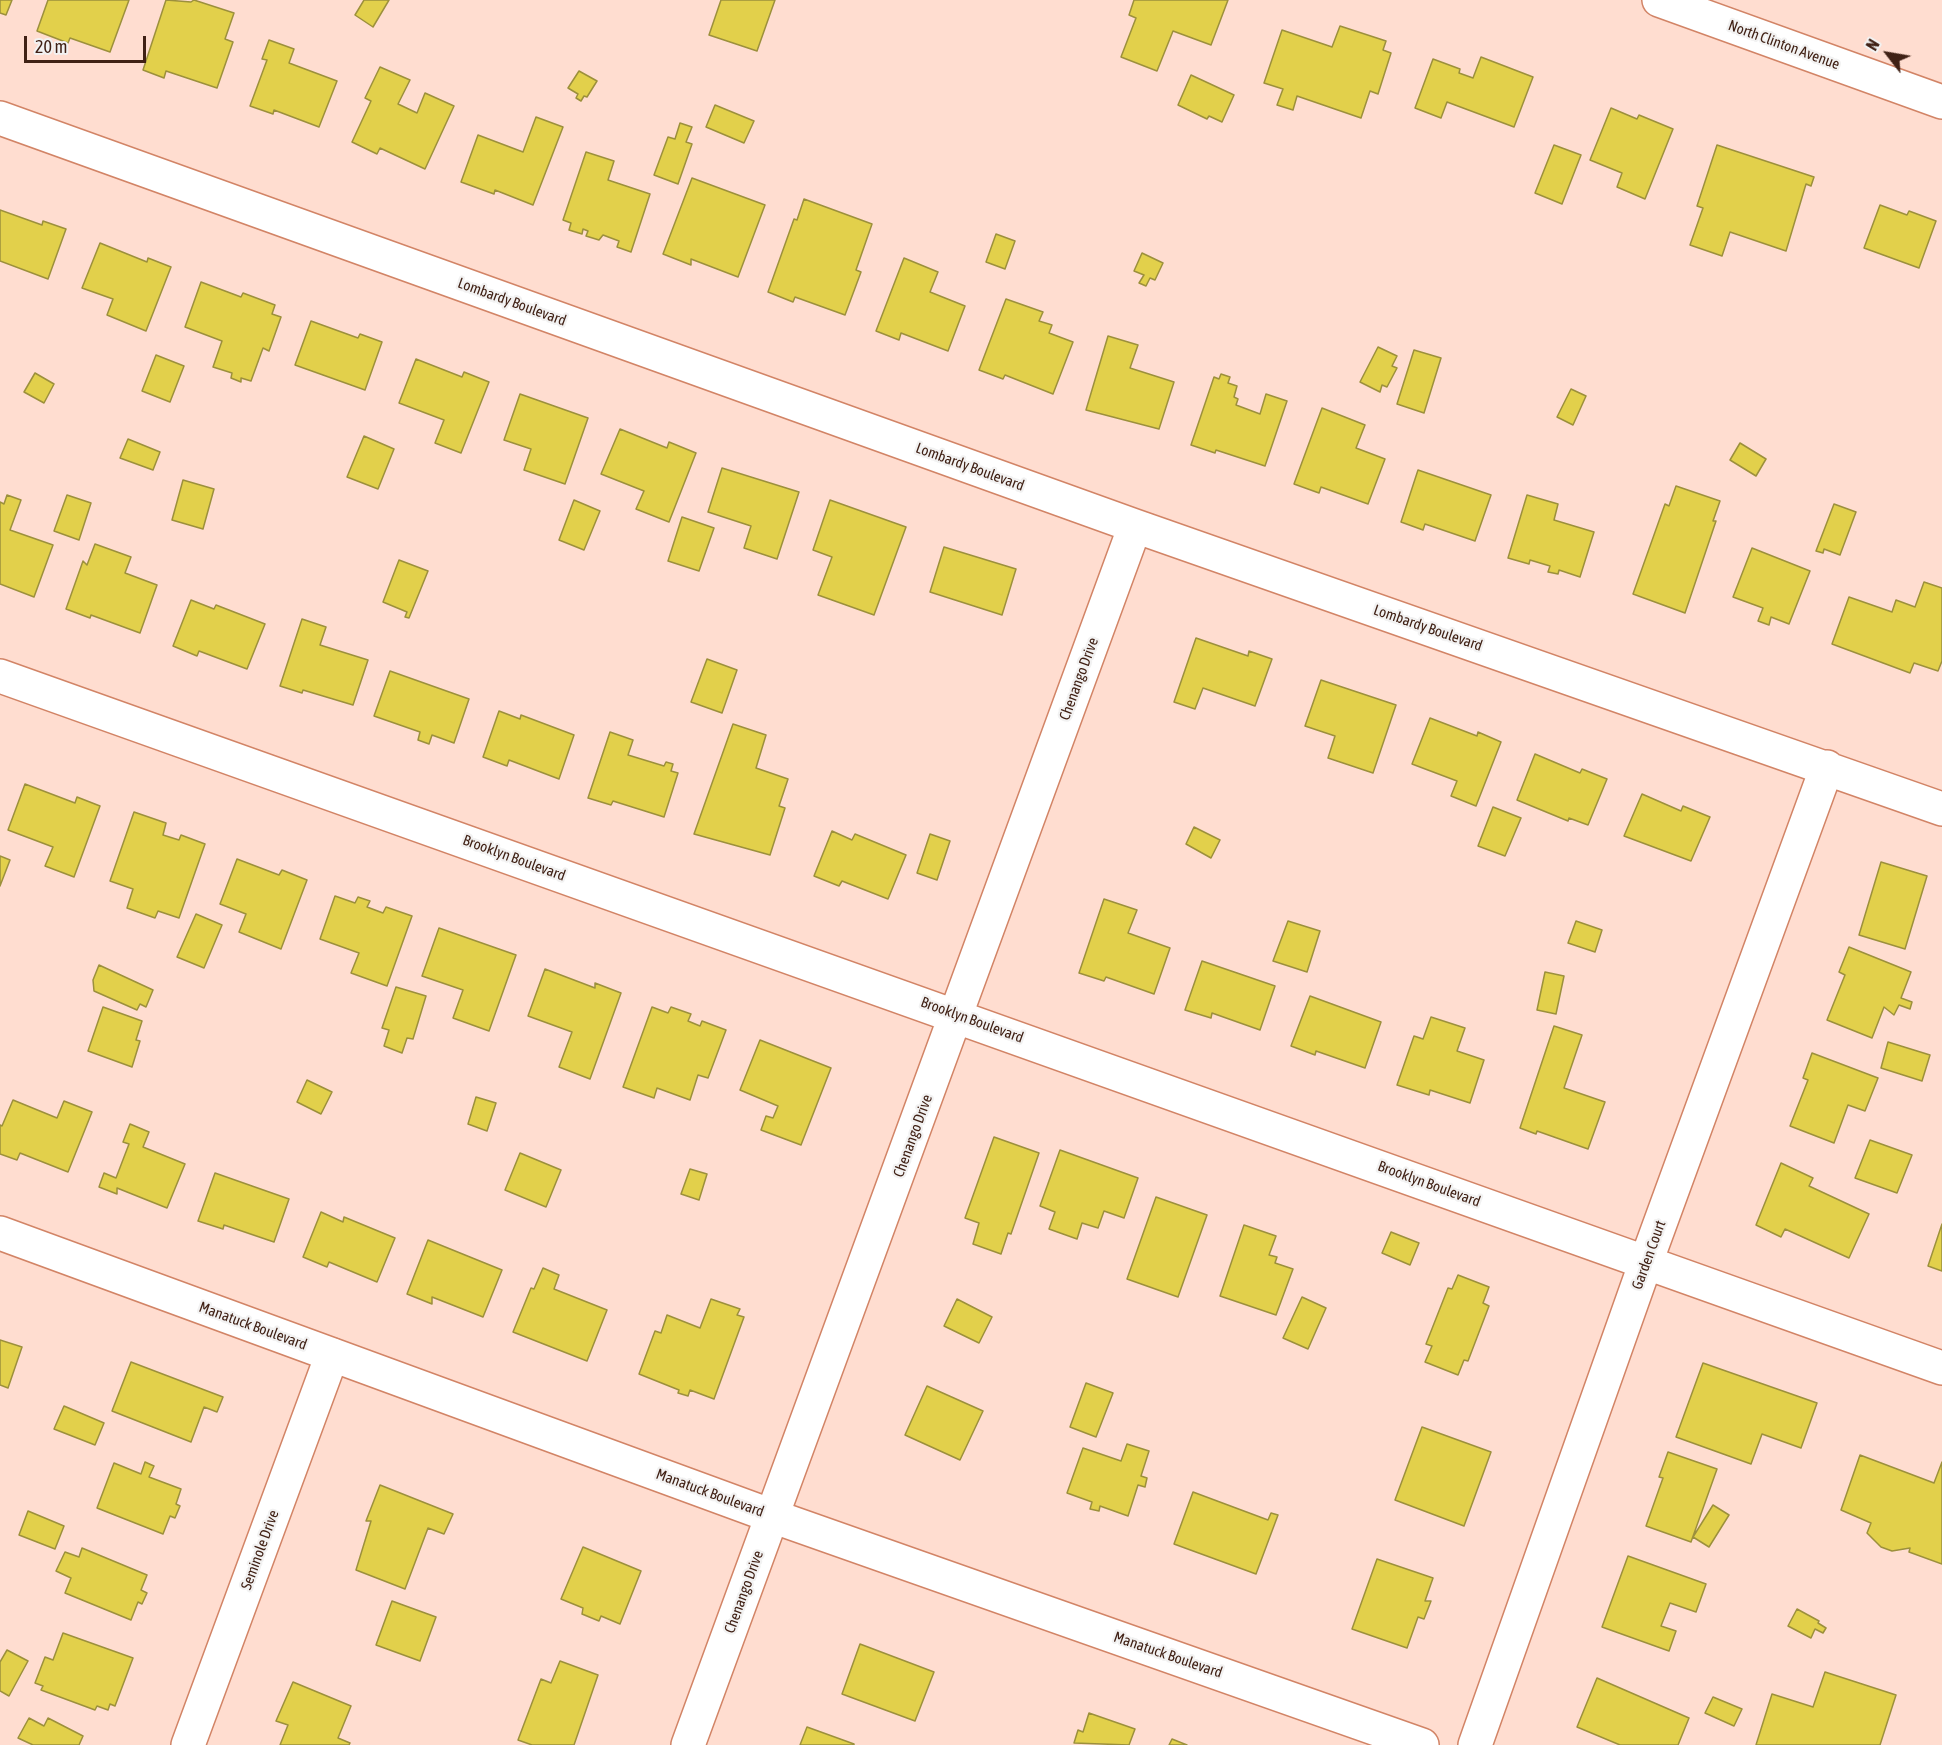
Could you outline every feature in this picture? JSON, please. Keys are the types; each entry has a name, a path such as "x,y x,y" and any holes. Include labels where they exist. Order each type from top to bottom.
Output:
{"street":[{"name":"North Clinton Avenue","path":"1659,0 1942,102"},
{"name":"Lombardy Boulevard","path":"0,118 1135,526 1942,809"},
{"name":"Chenango Drive","path":"688,1745 1135,526"},
{"name":"Brooklyn Boulevard","path":"0,676 957,1015 1942,1368"},
{"name":"Garden Court","path":"1475,1745 1646,1262 1827,767"},
{"name":"Manatuck Boulevard","path":"0,1233 772,1515 1422,1745"},
{"name":"Seminole Drive","path":"188,1745 332,1355"}],"building":[{"path":"0,0 12,0 6,15 0,13"},
{"path":"48,0 129,0 110,52 70,38 68,43 37,31"},
{"path":"166,0 191,2 194,0 234,13 225,39 233,42 217,88 166,71 164,78 143,70"},
{"path":"364,0 389,0 373,27 355,15"},
{"path":"721,0 775,0 757,51 709,35"},
{"path":"1134,0 1228,0 1211,45 1173,31 1157,71 1121,57 1136,18 1129,15"},
{"path":"1340,26 1386,41 1383,50 1391,53 1378,94 1370,91 1361,118 1297,96 1293,110 1277,105 1283,89 1264,83 1282,30 1332,47"},
{"path":"269,40 294,49 289,63 337,81 319,127 274,110 273,114 250,106 267,60 262,59"},
{"path":"1481,57 1533,77 1514,127 1447,102 1441,118 1415,108 1433,59 1460,69 1459,73 1473,78"},
{"path":"380,67 410,80 398,104 417,113 425,93 454,106 425,169 380,148 377,154 352,142 371,101 365,98"},
{"path":"579,71 597,81 587,97 584,96 581,101 576,98 578,94 568,88"},
{"path":"1191,75 1234,95 1222,122 1209,116 1207,119 1178,105"},
{"path":"715,105 754,121 744,143 706,127"},
{"path":"1611,108 1637,119 1639,115 1673,129 1645,199 1617,187 1622,173 1590,160"},
{"path":"536,117 563,127 533,205 495,190 494,194 461,182 478,135 523,152"},
{"path":"680,123 692,127 686,142 692,144 678,184 654,175 668,137 675,139"},
{"path":"1554,145 1581,155 1562,204 1535,193"},
{"path":"1717,145 1814,177 1811,186 1806,184 1786,251 1730,232 1722,256 1690,245 1703,208 1697,206"},
{"path":"586,152 614,161 608,180 650,194 631,252 617,247 619,241 603,235 599,240 586,236 588,231 583,229 582,234 569,230 571,223 563,220"},
{"path":"692,178 765,205 738,277 691,259 691,265 663,254"},
{"path":"804,199 872,224 856,270 861,272 845,315 795,297 793,302 768,292 794,219 797,220"},
{"path":"1880,205 1907,215 1909,211 1936,221 1919,268 1864,248"},
{"path":"0,210 42,225 43,221 66,229 48,279 0,261"},
{"path":"996,234 1015,241 1005,269 986,262"},
{"path":"100,243 147,262 148,258 171,267 146,331 107,315 113,299 82,288"},
{"path":"1142,253 1163,263 1155,280 1150,278 1146,286 1139,283 1144,275 1134,271"},
{"path":"904,258 938,272 930,292 965,306 948,351 901,333 899,340 876,331"},
{"path":"201,282 241,297 243,293 275,305 272,314 281,317 269,351 263,348 251,381 241,378 241,382 231,378 232,373 213,367 222,341 185,327"},
{"path":"1006,299 1043,312 1039,321 1052,325 1049,333 1073,342 1053,394 1005,375 1003,379 979,370"},
{"path":"311,321 358,338 360,334 382,342 365,390 295,365"},
{"path":"1108,336 1138,345 1130,368 1174,382 1159,429 1086,410"},
{"path":"1378,347 1397,356 1392,366 1397,368 1387,387 1382,385 1380,392 1360,382"},
{"path":"1414,350 1441,358 1424,413 1397,404"},
{"path":"156,355 184,366 170,402 142,391"},
{"path":"416,359 462,377 464,372 489,382 461,453 435,443 444,420 399,403"},
{"path":"35,373 54,384 44,403 24,392"},
{"path":"1221,374 1230,377 1228,383 1237,386 1234,397 1238,399 1236,405 1260,414 1266,394 1287,401 1265,466 1216,450 1215,453 1191,445 1214,377 1219,379"},
{"path":"1571,389 1586,396 1573,425 1557,417"},
{"path":"520,394 588,418 565,484 524,470 531,449 504,440"},
{"path":"1322,408 1365,425 1356,448 1385,459 1368,504 1321,487 1319,493 1294,484"},
{"path":"620,429 667,448 669,442 696,453 669,522 636,509 644,491 601,474"},
{"path":"364,436 394,449 378,489 347,477"},
{"path":"128,439 160,452 153,470 120,458"},
{"path":"1740,443 1766,459 1756,476 1730,460"},
{"path":"722,468 799,492 777,559 744,548 751,526 708,512"},
{"path":"1418,470 1491,495 1475,541 1425,524 1423,530 1401,522"},
{"path":"183,480 214,489 203,529 172,520"},
{"path":"1676,486 1720,501 1713,521 1716,521 1685,613 1633,594 1665,504 1669,506"},
{"path":"7,495 21,500 10,530 53,545 34,597 0,584 0,502 4,504"},
{"path":"67,495 91,503 79,540 54,531"},
{"path":"1527,495 1558,504 1554,520 1594,532 1580,577 1559,570 1558,574 1548,572 1550,566 1530,560 1529,564 1508,558"},
{"path":"574,500 600,511 584,550 559,540"},
{"path":"830,500 906,527 874,615 818,595 832,557 813,550"},
{"path":"1834,504 1856,512 1840,555 1824,549 1823,553 1816,551"},
{"path":"682,517 714,528 699,571 668,561"},
{"path":"95,544 131,557 125,573 157,585 140,633 91,615 90,618 66,609 83,561 87,565"},
{"path":"944,547 1016,569 1002,615 930,592"},
{"path":"1752,548 1810,571 1789,624 1771,617 1769,625 1758,621 1763,608 1733,597"},
{"path":"399,560 428,571 409,618 405,617 407,612 383,602"},
{"path":"1924,582 1942,588 1942,661 1938,671 1914,663 1910,673 1832,644 1849,597 1892,612 1896,600 1915,607"},
{"path":"191,600 214,609 216,605 265,624 247,669 199,651 197,656 173,646"},
{"path":"302,619 326,627 320,645 368,660 353,705 303,690 302,693 280,686"},
{"path":"1196,638 1248,656 1249,651 1272,659 1255,706 1203,688 1195,709 1174,702"},
{"path":"707,659 737,670 722,713 691,702"},
{"path":"390,671 469,699 454,743 432,735 429,744 418,740 420,732 374,716"},
{"path":"1321,680 1396,705 1373,773 1328,758 1335,736 1305,726"},
{"path":"499,711 520,719 521,715 574,735 559,779 509,760 507,766 483,757"},
{"path":"1430,718 1477,736 1478,732 1501,742 1476,806 1451,796 1457,781 1412,764"},
{"path":"733,724 766,735 756,768 788,779 779,806 785,808 770,855 694,834"},
{"path":"610,732 633,740 628,755 664,766 666,762 673,764 671,771 678,773 664,817 613,801 611,805 588,798"},
{"path":"1535,754 1580,773 1582,769 1607,779 1588,825 1569,818 1568,821 1517,800"},
{"path":"25,784 75,803 77,797 100,806 74,877 45,866 53,847 8,830"},
{"path":"1642,794 1681,811 1683,806 1710,817 1691,861 1624,836"},
{"path":"1493,807 1521,818 1505,856 1478,846"},
{"path":"134,812 166,823 163,835 179,840 181,835 205,844 179,918 158,911 155,918 127,908 133,889 110,881"},
{"path":"1194,827 1220,840 1211,858 1186,844"},
{"path":"832,831 852,840 855,834 906,855 888,899 842,881 839,886 814,876"},
{"path":"930,834 950,841 937,880 917,873"},
{"path":"0,856 10,860 0,886"},
{"path":"237,859 279,875 282,870 307,880 281,949 239,932 246,914 220,904"},
{"path":"1881,862 1927,876 1905,949 1859,935"},
{"path":"335,896 355,903 358,897 370,901 367,907 383,913 386,907 412,916 387,986 351,973 359,953 320,939"},
{"path":"1104,899 1137,910 1128,933 1170,948 1154,994 1106,977 1104,981 1079,973"},
{"path":"196,914 222,925 204,968 177,957"},
{"path":"1288,921 1320,931 1307,972 1273,961"},
{"path":"1576,921 1602,930 1595,952 1568,943"},
{"path":"439,928 516,955 489,1031 453,1018 463,990 422,976"},
{"path":"1849,947 1911,972 1901,998 1912,1002 1910,1009 1899,1005 1894,1015 1884,1007 1872,1038 1827,1020 1845,975 1839,972"},
{"path":"1202,961 1275,986 1260,1030 1212,1013 1211,1018 1185,1010"},
{"path":"99,965 153,990 146,1007 140,1004 137,1010 94,991 93,980"},
{"path":"545,969 595,988 595,983 621,993 590,1079 559,1067 572,1032 528,1016"},
{"path":"1545,972 1564,976 1556,1014 1537,1010"},
{"path":"396,987 426,996 413,1039 407,1038 402,1053 384,1046 389,1030 382,1028"},
{"path":"1310,996 1381,1022 1365,1068 1316,1051 1315,1055 1291,1046"},
{"path":"103,1007 142,1021 136,1040 140,1041 132,1067 88,1051"},
{"path":"652,1007 668,1013 671,1007 691,1014 688,1021 700,1026 702,1021 726,1030 708,1078 698,1075 690,1100 657,1088 654,1098 623,1087"},
{"path":"1431,1017 1465,1028 1457,1051 1484,1060 1470,1103 1430,1090 1429,1095 1397,1085 1414,1036 1423,1039"},
{"path":"1554,1026 1582,1035 1564,1088 1605,1102 1588,1149 1537,1131 1536,1134 1520,1128"},
{"path":"760,1040 831,1068 801,1145 761,1130 766,1116 773,1118 778,1106 740,1090"},
{"path":"1888,1042 1930,1055 1922,1081 1881,1068"},
{"path":"1812,1053 1878,1078 1865,1111 1848,1105 1834,1143 1790,1126 1808,1080 1803,1078"},
{"path":"307,1080 332,1092 321,1114 297,1102"},
{"path":"476,1097 496,1103 487,1131 468,1124"},
{"path":"13,1100 57,1118 64,1101 92,1112 68,1172 20,1153 17,1160 0,1154 0,1125 2,1126"},
{"path":"130,1124 149,1132 143,1147 185,1164 167,1208 117,1188 117,1194 99,1187 104,1173 116,1178 129,1144 123,1142"},
{"path":"994,1137 1039,1153 1011,1234 1008,1233 1001,1254 973,1244 979,1223 965,1218"},
{"path":"1870,1140 1912,1155 1897,1193 1855,1178"},
{"path":"1060,1150 1138,1178 1124,1218 1104,1211 1098,1228 1082,1223 1077,1239 1049,1229 1055,1212 1040,1206"},
{"path":"520,1153 561,1170 546,1207 505,1190"},
{"path":"1781,1163 1813,1178 1809,1186 1869,1214 1849,1258 1785,1229 1781,1237 1756,1225"},
{"path":"690,1169 707,1174 699,1200 681,1194"},
{"path":"215,1173 289,1199 274,1242 224,1225 223,1229 198,1221"},
{"path":"1156,1197 1207,1215 1178,1297 1127,1279"},
{"path":"321,1212 343,1222 344,1217 395,1238 377,1282 329,1262 327,1267 303,1257"},
{"path":"1942,1224 1942,1271 1928,1266"},
{"path":"1244,1225 1276,1236 1269,1255 1277,1257 1275,1263 1293,1269 1276,1315 1220,1296"},
{"path":"1391,1232 1419,1243 1410,1265 1382,1253"},
{"path":"428,1240 502,1270 483,1317 432,1297 432,1304 407,1294"},
{"path":"543,1268 559,1275 554,1289 607,1310 587,1361 513,1332 531,1288 534,1289"},
{"path":"1458,1275 1489,1287 1483,1303 1489,1306 1468,1361 1464,1360 1458,1375 1425,1362 1432,1346 1426,1344 1448,1288 1452,1289"},
{"path":"1302,1297 1326,1308 1308,1349 1283,1338"},
{"path":"711,1299 740,1309 737,1315 744,1317 714,1399 690,1390 688,1396 678,1393 679,1390 639,1374 655,1331 661,1333 667,1315 700,1328"},
{"path":"957,1299 992,1317 979,1343 944,1326"},
{"path":"0,1340 22,1347 8,1388 0,1385"},
{"path":"131,1362 223,1397 217,1412 204,1407 191,1442 112,1411"},
{"path":"1703,1363 1817,1403 1801,1448 1762,1434 1751,1464 1676,1437"},
{"path":"1086,1383 1113,1393 1096,1437 1070,1427"},
{"path":"927,1386 983,1411 960,1460 905,1435"},
{"path":"64,1406 104,1423 95,1445 54,1429"},
{"path":"1422,1427 1491,1452 1464,1526 1395,1500"},
{"path":"1127,1444 1149,1451 1141,1476 1147,1478 1145,1487 1138,1485 1128,1516 1100,1506 1099,1511 1090,1509 1092,1502 1067,1493 1083,1448 1121,1461"},
{"path":"1668,1452 1717,1469 1691,1542 1646,1526 1663,1478 1659,1477"},
{"path":"1860,1455 1934,1483 1942,1462 1942,1564 1909,1552 1910,1548 1892,1551 1881,1547 1867,1533 1871,1523 1841,1510"},
{"path":"145,1462 154,1466 149,1477 181,1489 176,1504 180,1506 175,1518 170,1516 163,1534 97,1508 114,1463 141,1474"},
{"path":"380,1485 453,1514 444,1534 428,1528 405,1589 356,1570 371,1521 366,1521"},
{"path":"1193,1492 1268,1520 1271,1513 1278,1515 1256,1574 1174,1544"},
{"path":"1713,1505 1729,1515 1709,1547 1693,1537"},
{"path":"28,1511 64,1526 55,1549 19,1535"},
{"path":"583,1547 641,1571 620,1624 601,1616 599,1621 582,1614 583,1608 561,1599"},
{"path":"82,1548 147,1575 141,1590 147,1593 142,1604 138,1602 131,1620 65,1593 71,1578 56,1571 65,1552 79,1557"},
{"path":"1628,1556 1706,1584 1696,1612 1670,1603 1661,1626 1676,1631 1669,1651 1602,1627"},
{"path":"1377,1559 1433,1578 1425,1601 1431,1601 1424,1619 1418,1617 1407,1648 1352,1629"},
{"path":"392,1601 436,1617 420,1661 376,1645"},
{"path":"1797,1609 1819,1621 1818,1623 1826,1628 1823,1633 1815,1629 1811,1638 1788,1626"},
{"path":"63,1633 133,1658 115,1706 110,1704 108,1710 97,1706 95,1710 41,1690 43,1686 35,1683 45,1657 53,1660"},
{"path":"860,1644 934,1672 915,1721 842,1694"},
{"path":"7,1650 28,1661 9,1696 0,1691 0,1662"},
{"path":"560,1661 598,1675 574,1745 532,1745 518,1740 541,1679 551,1683"},
{"path":"1825,1672 1896,1695 1880,1745 1756,1745 1772,1694 1813,1707"},
{"path":"1597,1678 1689,1718 1678,1745 1620,1745 1577,1727"},
{"path":"293,1682 351,1706 338,1738 350,1743 349,1745 280,1745 288,1725 276,1721"},
{"path":"1713,1697 1742,1709 1734,1726 1705,1713"},
{"path":"1089,1713 1135,1729 1129,1745 1074,1743 1078,1730 1083,1732"},
{"path":"29,1718 44,1726 48,1718 83,1736 79,1745 33,1745 18,1738"},
{"path":"807,1727 854,1744 854,1745 800,1745"},
{"path":"1172,1739 1187,1745 1169,1745"}]}
